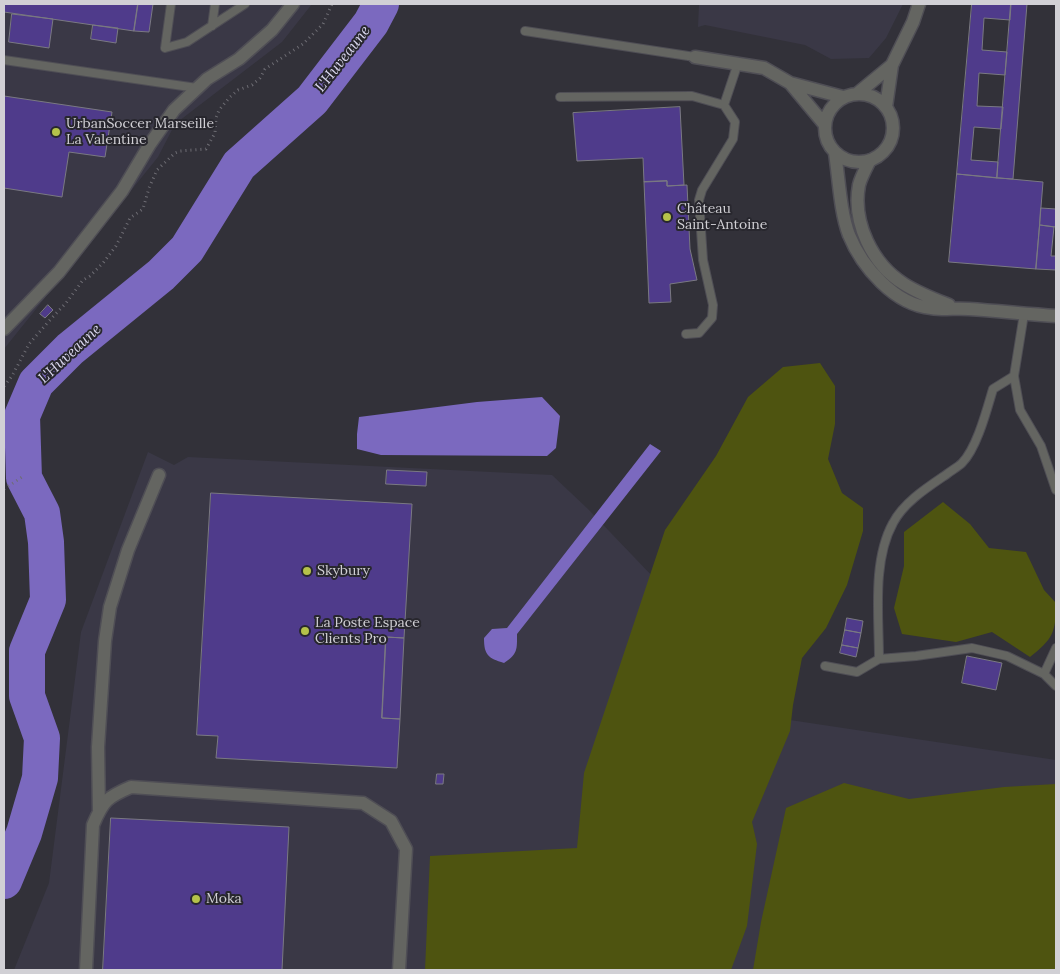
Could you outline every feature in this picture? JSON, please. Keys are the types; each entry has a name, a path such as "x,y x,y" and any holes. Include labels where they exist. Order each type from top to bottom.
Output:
{"street":[{"path":"4,329 59,272 122,191 150,144 174,110 207,79 238,58 272,30 293,4"},
{"path":"886,107 892,65 914,22 919,4"},
{"path":"695,58 764,68 790,83 843,97"},
{"path":"858,93 874,97 886,107 892,117 893,128 892,138 887,148 880,155 870,160 852,162 835,153 829,145 825,135 825,125 830,109 843,97 858,93 892,65"},
{"path":"790,83 825,125"},
{"path":"835,153 842,205 849,235 862,260 878,279 898,296 917,305 932,308 954,307 1056,316"},
{"path":"870,160 859,183 857,205 862,231 873,253 903,284 928,297 954,307"},
{"path":"99,810 98,747 105,641 110,607 128,550 159,475"},
{"path":"86,970 93,825 99,810 111,795 131,787 362,803 391,821 406,850 399,970"}],"lane":[{"path":"171,4 165,48 187,42 245,4"},
{"path":"212,26 215,4"},
{"path":"525,31 695,58"},
{"path":"4,60 197,88"},
{"path":"724,105 738,63"},
{"path":"560,97 692,96 724,105 735,122 733,139 702,190 699,200 703,260 713,304 712,318 699,333 686,334"},
{"path":"1024,314 1014,376 1020,410 1042,446 1056,490"},
{"path":"879,659 879,573 883,547 893,523 900,512 927,488 963,462 979,434 993,389 1014,376"},
{"path":"825,666 857,672 879,659 972,648 1007,656 1044,674 1056,686"},
{"path":"1044,674 1056,648"}],"path":[{"path":"4,386 12,376 29,344 66,303 82,280 90,276 103,263 116,246 128,221 143,208 157,170 180,151 206,149 215,133 219,110 230,97 238,90 252,85 260,78 265,69 303,44 323,24 332,4"},
{"path":"4,489 22,477"}],"shaded area":[{"path":"4,4 312,4 282,42 175,124 158,157 4,349"},
{"path":"699,4 903,4 886,38 869,58 831,59 805,45 705,25 698,27"},
{"path":"542,397 560,416 556,448 547,456 381,455 357,449 359,417 477,402"},
{"path":"650,444 661,451 517,634 517,647 514,654 504,663 488,655 484,638 492,629 507,628"},
{"path":"148,452 174,465 188,457 552,475 588,509 790,720 1056,760 1056,970 14,970 49,883 81,632"}],"green space":[{"path":"820,363 835,386 835,424 828,459 842,493 863,508 863,531 847,585 826,628 802,658 790,731 752,822 757,844 747,926 731,970 425,970 430,856 577,848 584,773 665,530 716,456 748,397 783,367"},
{"path":"943,502 970,524 989,548 1026,552 1044,590 1056,603 1052,634 1044,645 1030,657 992,632 956,642 902,634 894,608 904,566 904,532"},
{"path":"844,783 909,799 1004,787 1056,784 1056,970 753,970 761,922 786,808"}],"building":[{"path":"4,4 138,4 134,31 4,12"},
{"path":"138,4 153,4 149,32 134,31"},
{"path":"972,4 1011,4 1010,20 984,18 982,50 1007,52 1005,75 979,73 977,106 1003,107 1001,129 974,127 971,160 998,162 997,178 957,174"},
{"path":"1011,4 1027,4 1013,179 997,178"},
{"path":"12,14 53,19 49,48 9,42"},
{"path":"93,25 118,28 116,43 91,39"},
{"name":"UrbanSoccer Marseille La Valentine","path":"4,96 112,112 105,157 69,152 62,197 4,188"},
{"path":"680,107 684,185 667,186 667,181 644,182 643,158 577,161 573,113"},
{"path":"957,174 1043,182 1036,269 949,262"},
{"name":"Château Saint-Antoine","path":"667,181 667,186 687,185 690,249 697,280 670,284 671,302 649,303 644,182"},
{"path":"1041,208 1056,209 1056,227 1040,225"},
{"path":"1040,225 1054,227 1051,256 1056,256 1056,270 1036,269"},
{"path":"48,305 53,310 45,318 40,314"},
{"path":"387,470 427,472 426,486 386,484"},
{"name":"Skybury","path":"211,493 412,504 404,638 386,637 382,718 400,719 397,768 216,758 218,736 197,735"},
{"path":"847,618 863,621 861,633 845,630"},
{"path":"845,630 861,633 858,648 842,645"},
{"path":"386,637 404,638 400,719 382,718"},
{"path":"842,645 858,648 856,657 840,653"},
{"path":"967,656 1002,663 996,690 962,683"},
{"path":"437,774 444,774 443,784 436,784"},
{"name":"Moka","path":"111,818 289,827 282,970 103,970"}],"waterway":[{"name":"L'Huveaune","path":"4,881 24,833 40,778 42,738 27,696 27,651 48,600 46,542 42,513 24,478 22,416 36,383 70,349 161,275 187,249 239,165 312,100 371,23 381,4"}],"place":[{"name":"UrbanSoccer Marseille La Valentine","path":"56,132"},
{"name":"Château Saint-Antoine","path":"667,217"},
{"name":"Skybury","path":"307,571"},
{"name":"La Poste Espace Clients Pro","path":"305,631"},
{"name":"Moka","path":"196,899"}]}
